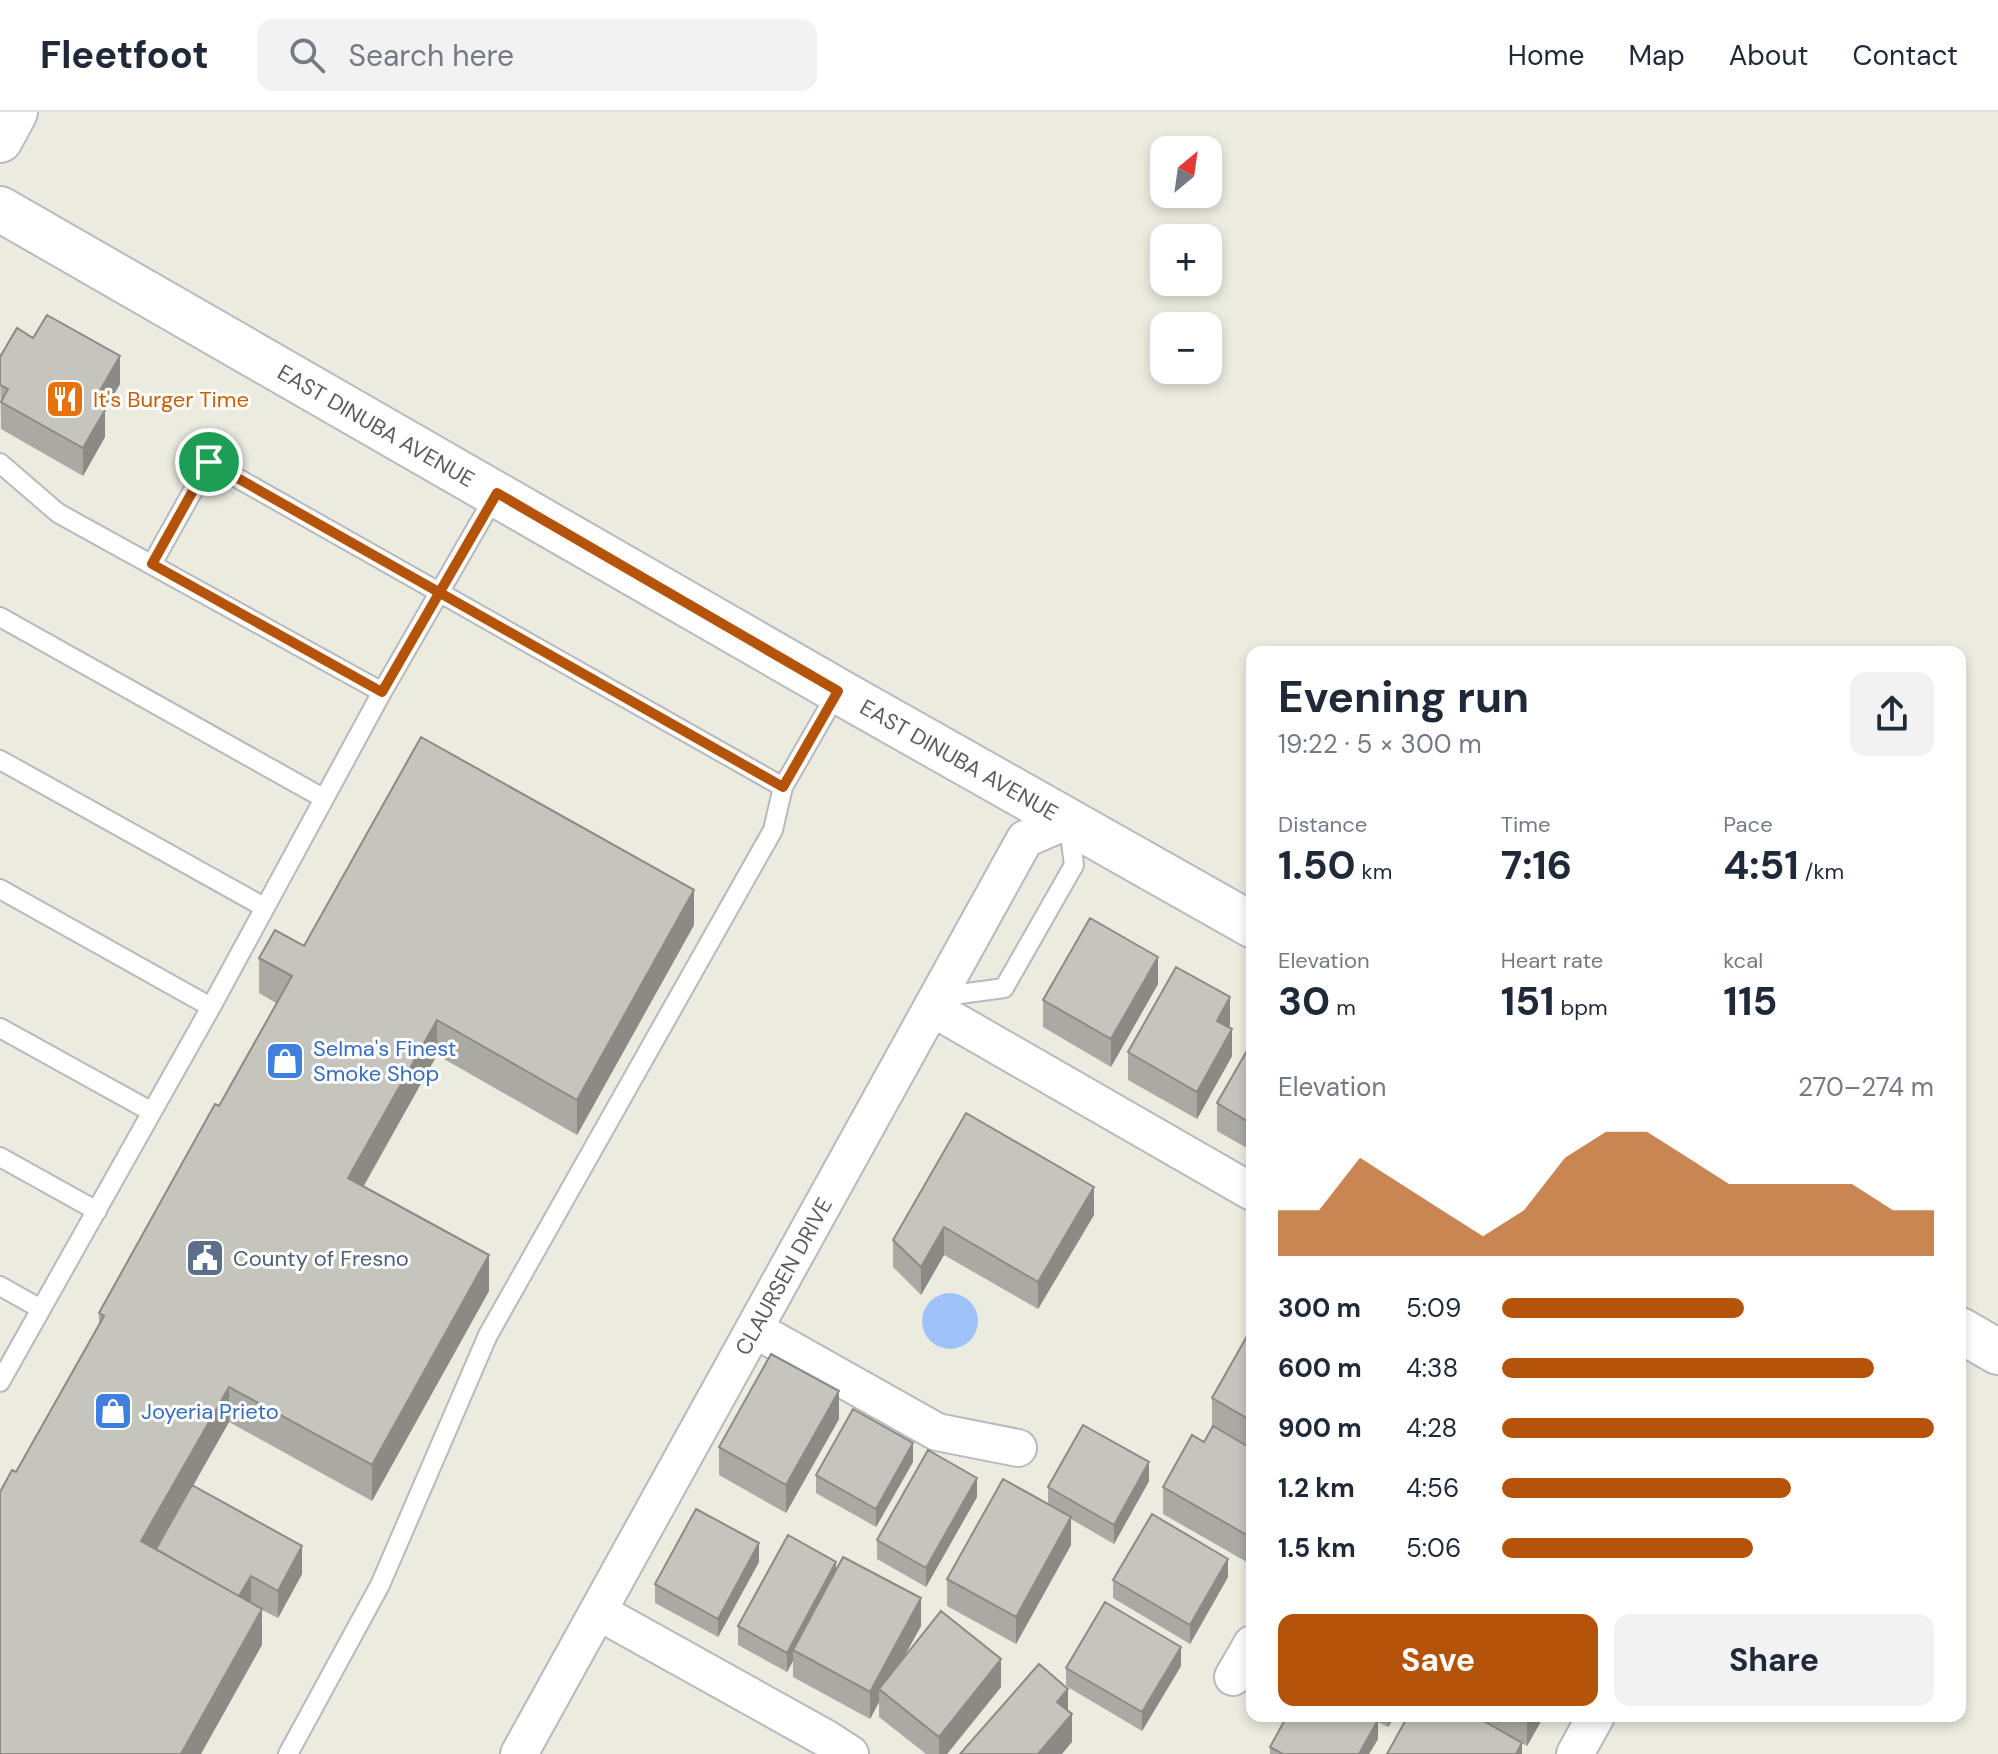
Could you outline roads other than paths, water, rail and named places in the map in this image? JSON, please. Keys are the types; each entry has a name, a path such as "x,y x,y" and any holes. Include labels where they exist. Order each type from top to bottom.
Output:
{"street":[{"path":"0,140 15,112"},
{"name":"EAST DINUBA AVENUE","path":"0,209 838,691 1246,922"},
{"name":"CLAURSEN DRIVE","path":"519,1754 1025,839 1069,820"},
{"path":"935,1002 1246,1188"},
{"path":"754,1329 937,1432 1018,1448"},
{"path":"1966,1333 1998,1352"},
{"path":"599,1612 850,1754"},
{"path":"1233,1677 1246,1654"},
{"path":"1575,1754 1593,1722"}],"lane":[{"path":"152,564 209,462 783,787"},
{"path":"0,463 58,513 382,692"},
{"path":"0,1382 211,1007 382,692 497,493"},
{"path":"0,617 323,798"},
{"path":"288,1754 380,1585 488,1335 773,830 783,787 838,691"},
{"path":"0,760 264,907"},
{"path":"935,1002 1004,988 1074,865 1069,820"},
{"path":"0,889 211,1007"},
{"path":"0,1028 152,1112"},
{"path":"0,1157 97,1211"},
{"path":"0,1286 41,1309"}],"water":[{"path":"950,1293 970,1301 978,1321 970,1341 950,1349 930,1341 922,1321 930,1301"}],"place":[{"name":"It's Burger Time","path":"65,399"},
{"name":"Selma's Finest Smoke Shop","path":"285,1061"},
{"name":"County of Fresno","path":"205,1258"},
{"name":"Joyeria Prieto","path":"113,1411"}]}
